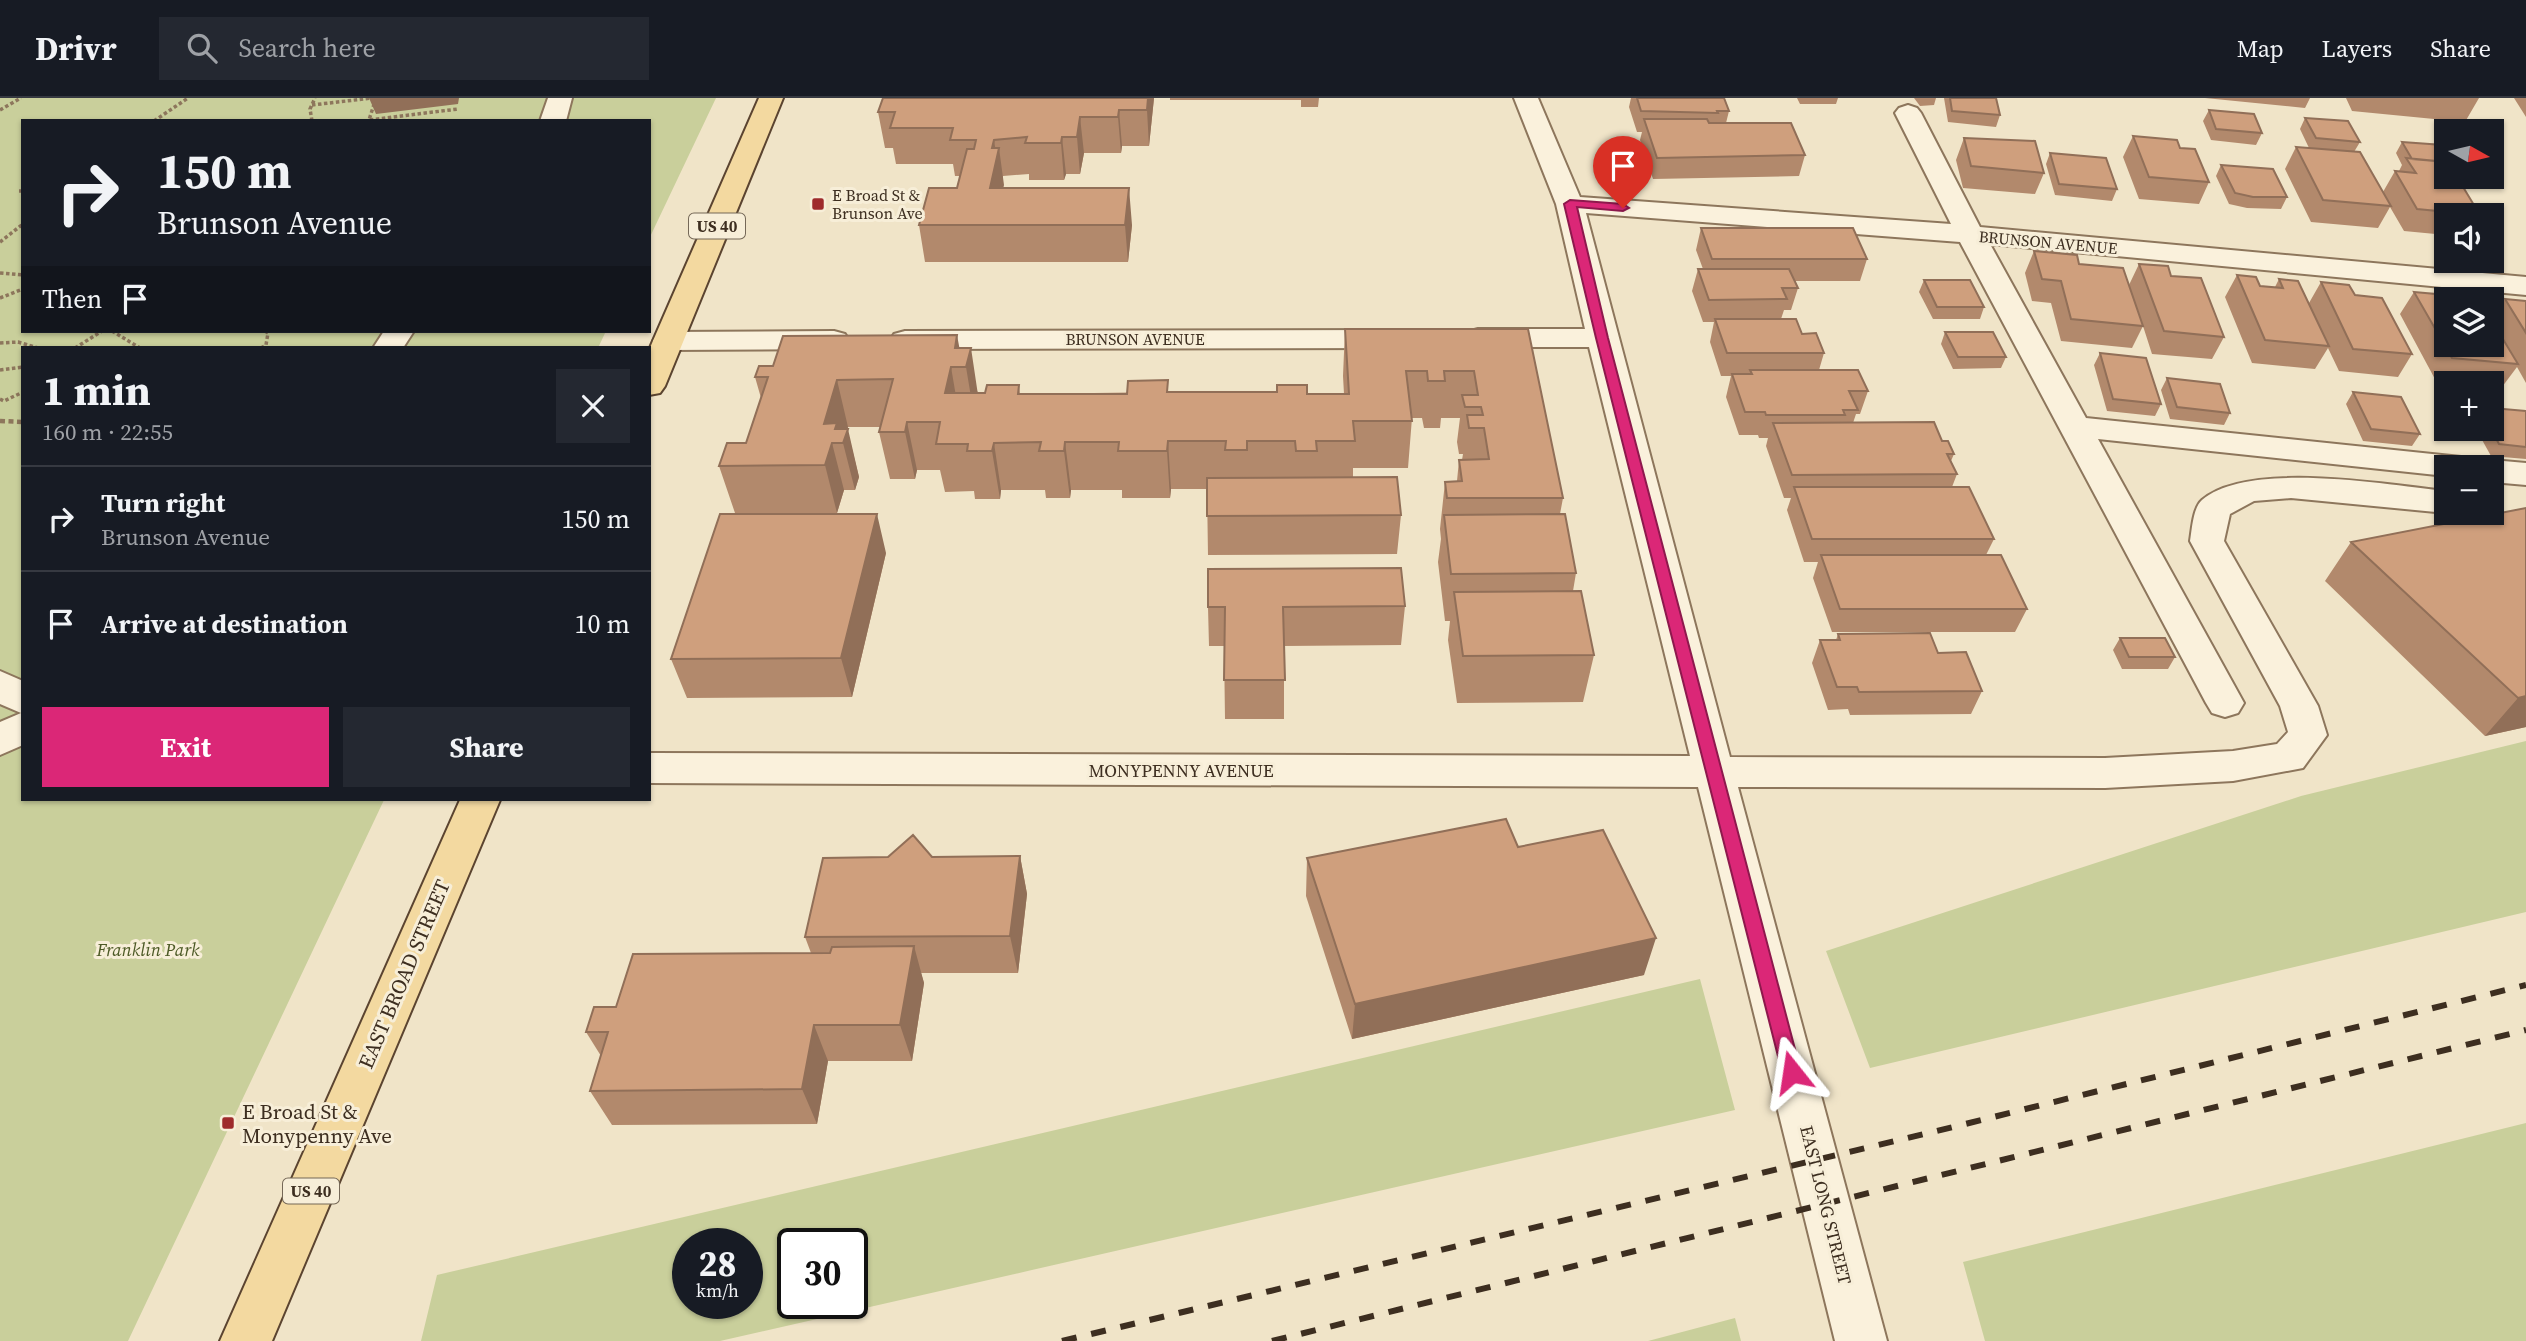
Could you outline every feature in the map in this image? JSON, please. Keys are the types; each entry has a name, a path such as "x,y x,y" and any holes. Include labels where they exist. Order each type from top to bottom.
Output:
{"main road":[{"name":"US 40","path":"651,381 771,98"},
{"name":"EAST BROAD STREET","path":"246,1341 480,801"}],"street":[{"path":"554,119 560,98"},
{"name":"EAST LONG STREET","path":"1526,98 1570,204 1602,338 1861,1341"},
{"path":"1908,113 1969,234 2225,703"},
{"name":"BRUNSON AVENUE","path":"1570,204 1969,234 2526,286"},
{"name":"BRUNSON AVENUE","path":"668,341 1602,338"},
{"path":"2074,427 2434,464"},
{"path":"2397,461 2432,501"},
{"path":"2504,472 2526,474"},
{"name":"MONYPENNY AVENUE","path":"651,768 2105,773 2233,766 2289,757 2308,736 2299,706 2207,541 2214,508 2247,491 2291,487 2432,501"},
{"path":"0,685 21,700"},
{"path":"0,740 21,728"}],"path":[{"path":"0,110 21,98"},
{"path":"157,119 188,98"},
{"path":"312,119 314,98"},
{"path":"312,105 374,98 369,119"},
{"path":"377,119 423,111 458,109"},
{"path":"415,114 415,119"},
{"path":"0,242 21,226"},
{"path":"0,273 21,275"},
{"path":"0,298 21,290"},
{"path":"78,346 99,333"},
{"path":"115,333 137,346"},
{"path":"0,343 18,342 31,346"},
{"path":"0,370 21,367"},
{"path":"0,405 2,400 21,393"},
{"path":"0,421 21,422"}],"green space":[{"name":"Franklin Park","path":"0,98 716,98 651,235 651,119 21,119 21,333 605,333 599,346 21,346 21,801 384,801 128,1341 0,1341"},
{"path":"2526,741 2526,912 1870,1068 1826,951 2301,796"},
{"path":"1700,979 1735,1110 868,1307 868,1228 777,1228 777,1319 817,1319 720,1341 421,1341 437,1275"},
{"path":"2526,1123 2526,1341 1985,1341 1963,1262"},
{"path":"1735,1318 1741,1341 1648,1341"}],"building":[{"path":"883,98 1148,98 1147,110 1119,110 1118,117 1080,117 1077,137 1062,137 1061,143 1025,143 1027,137 994,140 992,148 999,148 990,188 1129,188 1125,225 919,225 929,188 957,188 967,149 974,149 976,140 950,140 953,128 890,128 895,112 878,112"},
{"path":"1637,98 1724,98 1729,111 1641,111"},
{"path":"1950,98 1996,98 2000,115 1952,111"},
{"path":"2209,110 2254,114 2262,133 2216,129"},
{"path":"2305,118 2348,121 2360,142 2316,138"},
{"path":"1644,119 1707,119 1709,123 1791,123 1805,155 1657,158"},
{"path":"2133,136 2177,140 2180,148 2195,149 2209,182 2149,177"},
{"path":"1964,138 2035,141 2044,173 1971,166"},
{"path":"2402,142 2434,144 2434,161 2412,159"},
{"path":"2296,147 2360,152 2391,206 2323,200"},
{"path":"2050,153 2106,158 2117,189 2059,184"},
{"path":"2406,158 2434,161 2434,189 2464,189 2473,203 2434,203 2434,211 2417,209 2395,171 2416,173"},
{"path":"2221,165 2273,169 2287,197 2253,197 2235,193"},
{"path":"1701,228 1853,228 1867,259 1712,259"},
{"path":"2034,251 2077,255 2079,264 2123,268 2143,326 2071,319 2061,281 2042,279"},
{"path":"2139,264 2168,266 2171,276 2201,278 2224,337 2164,331"},
{"path":"1698,269 1789,269 1798,288 1782,288 1787,299 1709,300"},
{"path":"2237,275 2256,277 2260,286 2283,288 2279,279 2298,281 2329,346 2265,340"},
{"path":"1924,280 1970,280 1984,307 1937,307"},
{"path":"2321,282 2349,285 2355,295 2382,298 2412,354 2353,349"},
{"path":"2414,292 2434,294 2434,327"},
{"path":"2505,299 2526,301 2526,333"},
{"path":"1715,319 1796,319 1802,334 1816,333 1824,353 1727,353"},
{"path":"1345,329 1528,329 1563,498 1447,498 1445,482 1462,481 1459,460 1489,459 1484,428 1469,428 1467,415 1483,415 1481,407 1465,407 1462,395 1478,395 1474,371 1444,371 1445,381 1428,381 1427,371 1406,371 1412,421 1353,421 1355,441 1316,441 1317,451 1296,451 1295,441 1247,441 1247,450 1225,450 1226,441 1168,441 1167,451 1118,451 1119,442 1065,442 1064,451 1039,451 1041,442 994,443 992,451 967,451 968,444 936,444 940,422 907,422 905,432 879,432 893,379 837,380 824,424 837,423 835,429 848,429 843,443 832,443 825,465 719,466 727,443 746,443 768,377 755,377 759,366 773,366 783,336 957,335 955,348 971,348 966,367 951,367 945,393 985,393 987,385 1019,385 1018,394 1127,394 1128,381 1168,380 1167,392 1277,392 1277,385 1307,385 1307,394 1349,394"},
{"path":"1945,332 1993,332 2006,357 1958,357"},
{"path":"2504,341 2518,364 2452,358 2504,357"},
{"path":"2100,353 2146,358 2161,404 2113,399"},
{"path":"1750,370 1858,370 1868,391 1849,391 1858,410 1843,410 1845,415 1766,415 1765,412 1745,412 1732,374 1752,374"},
{"path":"2167,378 2220,384 2230,413 2177,407"},
{"path":"2353,392 2401,397 2420,434 2371,429"},
{"path":"2504,409 2526,411 2526,447 2499,444 2497,441 2504,441"},
{"path":"1934,422 1942,441 1948,441 1954,454 1947,454 1957,474 1792,475 1773,423"},
{"path":"1397,477 1401,515 1207,516 1207,478"},
{"path":"1794,487 1969,487 1994,539 1812,539"},
{"path":"2526,508 2526,696 2518,698 2351,542 2438,525 2504,525 2504,512"},
{"path":"720,514 877,514 841,658 671,659"},
{"path":"1565,514 1576,573 1451,574 1444,515"},
{"path":"1821,555 2001,555 2027,609 1840,609"},
{"path":"1401,568 1405,606 1283,607 1285,680 1224,680 1225,607 1208,607 1208,569"},
{"path":"1581,591 1594,655 1463,656 1454,592"},
{"path":"1930,633 1938,653 1966,652 1982,691 1859,692 1857,687 1837,687 1820,640 1840,640 1838,634"},
{"path":"2120,638 2165,638 2175,657 2129,657"},
{"path":"1506,819 1518,847 1603,830 1656,938 1355,1004 1307,858"},
{"path":"913,835 932,857 1020,856 1010,936 805,937 823,858 888,857"},
{"path":"914,946 900,1025 814,1025 802,1089 590,1091 608,1032 586,1032 594,1007 616,1007 633,954 830,953 832,947"}],"railway":[{"path":"1062,1341 1953,1127 2526,985"},
{"path":"1272,1341 2526,1030"}],"place":[{"name":"E Broad St & Brunson Ave","path":"818,204"},
{"name":"E Broad St & Monypenny Ave","path":"228,1123"}],"route":[{"path":"1623,208 1570,204 1602,338 1792,1072"}]}
